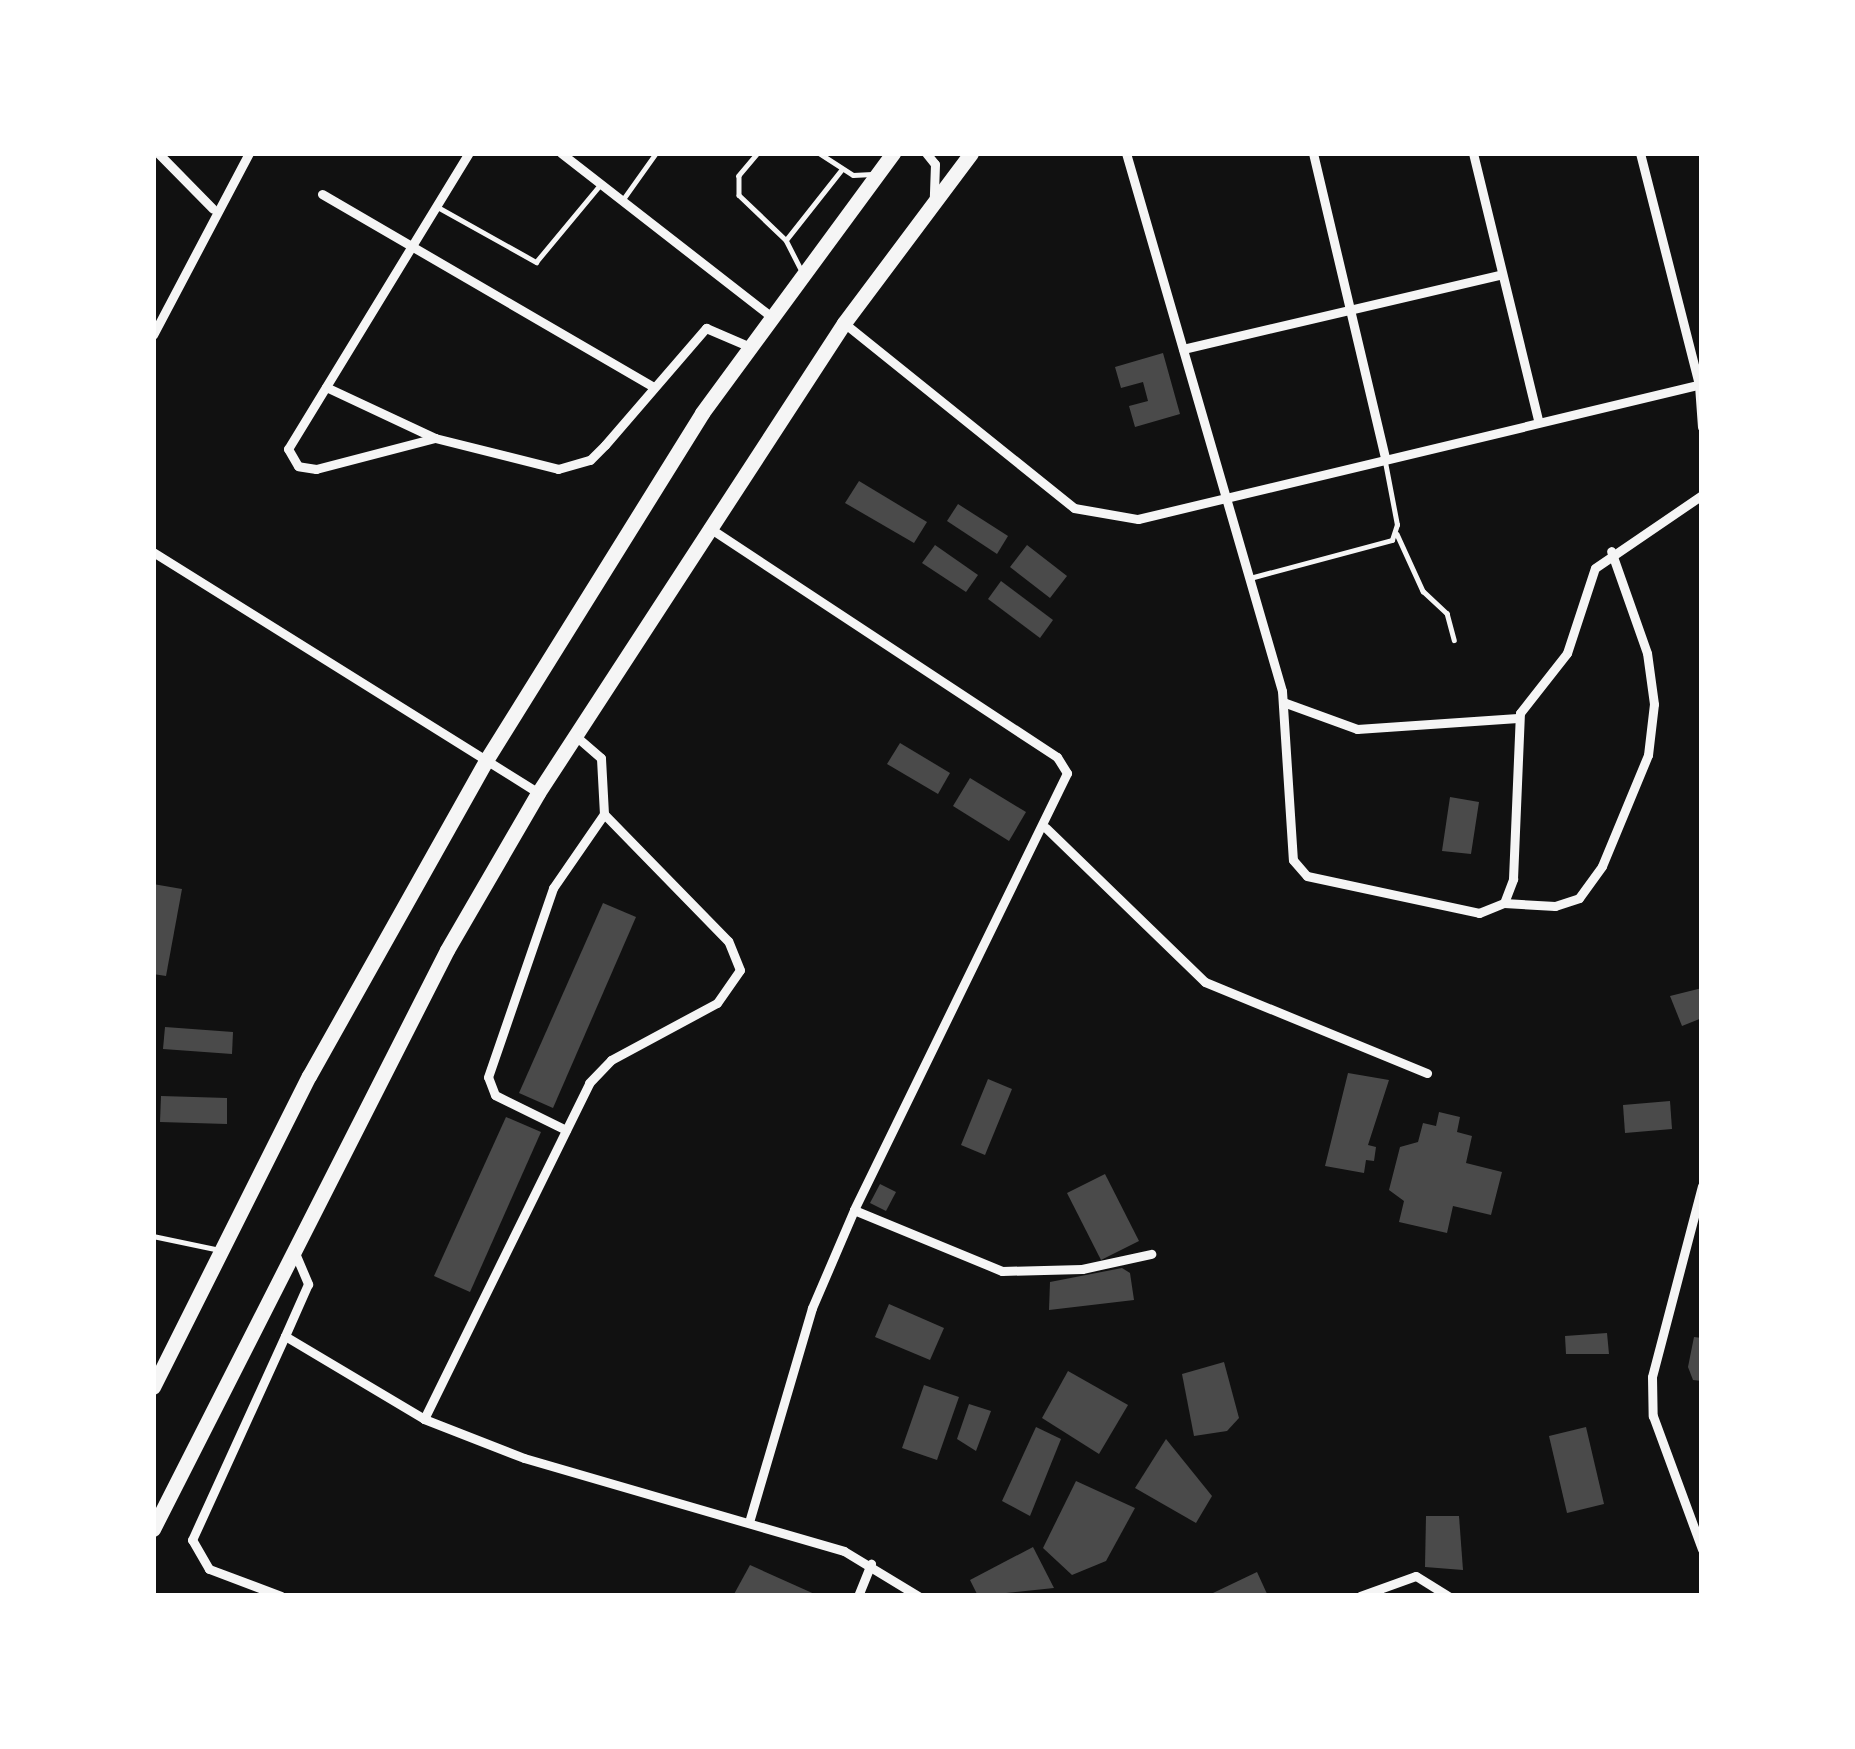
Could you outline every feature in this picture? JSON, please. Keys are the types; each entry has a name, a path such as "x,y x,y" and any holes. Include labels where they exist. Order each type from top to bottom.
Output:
{"main road":[{"path":"153,1387 220,1251 485,762 748,346 893,153"},
{"path":"153,1529 291,1249 538,793 844,323 971,153"}],"street":[{"path":"158,153 213,209"},
{"path":"153,334 213,209 248,153"},
{"path":"435,438 305,470 288,449 469,153"},
{"path":"561,153 769,316"},
{"path":"926,153 935,164 934,197"},
{"path":"1126,153 1283,702 1293,860 1307,877 1479,913 1504,903 1555,906 1579,898 1601,866 1648,755 1654,704 1647,652 1611,551"},
{"path":"1313,153 1384,457"},
{"path":"1473,153 1498,274 1538,419"},
{"path":"1640,153 1701,384 1702,428"},
{"path":"322,194 652,386"},
{"path":"1183,349 1350,314 1498,274"},
{"path":"844,323 1074,508 1138,519 1538,419 1701,384"},
{"path":"326,387 435,438 573,467 605,446 706,328 748,346"},
{"path":"1504,903 1513,878 1518,718 1567,653 1595,568 1611,551 1702,495"},
{"path":"708,526 1057,757 1067,781 854,1210 812,1308 749,1522"},
{"path":"153,552 538,793"},
{"path":"1283,702 1357,729 1518,718"},
{"path":"566,1130 495,1095 488,1077 553,888 604,814 601,758 575,735"},
{"path":"424,1419 599,1070 717,1003 740,970 728,941 604,814"},
{"path":"1046,828 1204,982 1427,1073"},
{"path":"1702,1186 1652,1377 1653,1416 1702,1549"},
{"path":"854,1210 1002,1271 1082,1269 1151,1254"},
{"path":"281,1596 209,1569 191,1540 308,1284 291,1249"},
{"path":"285,1336 424,1419 524,1458 749,1522 871,1563 919,1596"},
{"path":"858,1596 871,1563"},
{"path":"1360,1596 1416,1576 1448,1596"}],"lane":[{"path":"621,202 656,153"},
{"path":"758,153 736,186 786,240 801,273"},
{"path":"819,153 842,169 877,173"},
{"path":"786,240 842,169"},
{"path":"436,206 536,262 600,185"},
{"path":"1384,457 1397,534 1423,591 1447,613 1454,640"},
{"path":"1250,578 1384,545 1397,534"},
{"path":"153,1236 220,1251"}],"building":[{"path":"1163,353 1180,414 1135,427 1129,406 1148,401 1143,382 1121,388 1115,367"},
{"path":"859,481 927,522 914,543 845,503"},
{"path":"958,504 1008,536 997,554 947,521"},
{"path":"935,545 978,575 966,592 922,563"},
{"path":"1027,545 1067,576 1050,598 1010,567"},
{"path":"1001,581 1053,620 1040,638 988,599"},
{"path":"900,743 950,773 938,794 887,764"},
{"path":"970,778 1026,812 1009,841 953,806"},
{"path":"1450,797 1479,802 1471,854 1442,851"},
{"path":"153,884 182,889 166,976 153,974"},
{"path":"603,903 636,917 553,1108 519,1093"},
{"path":"1702,988 1702,1018 1682,1026 1670,996"},
{"path":"165,1027 233,1032 232,1054 163,1049"},
{"path":"1348,1073 1389,1080 1368,1145 1376,1147 1374,1161 1366,1160 1364,1173 1325,1166"},
{"path":"988,1079 1012,1089 985,1155 961,1145"},
{"path":"161,1096 227,1098 227,1124 160,1122"},
{"path":"1670,1101 1672,1129 1625,1133 1623,1105"},
{"path":"1439,1112 1460,1117 1457,1132 1472,1136 1466,1163 1502,1172 1491,1215 1453,1206 1447,1233 1399,1222 1404,1201 1389,1190 1400,1147 1418,1142 1423,1123 1436,1126"},
{"path":"506,1117 541,1132 470,1292 434,1276"},
{"path":"1105,1174 1139,1241 1101,1260 1067,1193"},
{"path":"880,1184 896,1192 886,1211 870,1203"},
{"path":"1122,1268 1130,1273 1134,1300 1049,1310 1050,1282"},
{"path":"889,1304 944,1328 930,1360 875,1337"},
{"path":"1607,1333 1609,1354 1566,1354 1565,1336"},
{"path":"1694,1337 1702,1338 1702,1381 1693,1380 1688,1367"},
{"path":"1224,1362 1239,1418 1227,1431 1194,1436 1182,1374"},
{"path":"1068,1371 1128,1405 1099,1454 1042,1418"},
{"path":"924,1385 959,1397 937,1460 902,1448"},
{"path":"969,1404 991,1411 976,1451 957,1439"},
{"path":"1036,1427 1061,1439 1030,1516 1002,1501"},
{"path":"1586,1427 1604,1504 1567,1513 1549,1436"},
{"path":"1166,1439 1212,1496 1196,1523 1135,1488"},
{"path":"1076,1481 1135,1508 1106,1561 1072,1575 1043,1548"},
{"path":"1426,1516 1459,1516 1463,1570 1425,1567"},
{"path":"1033,1547 1054,1588 978,1596 970,1580"},
{"path":"750,1565 819,1596 733,1596"},
{"path":"1257,1572 1268,1596 1214,1596 1213,1593"}]}
